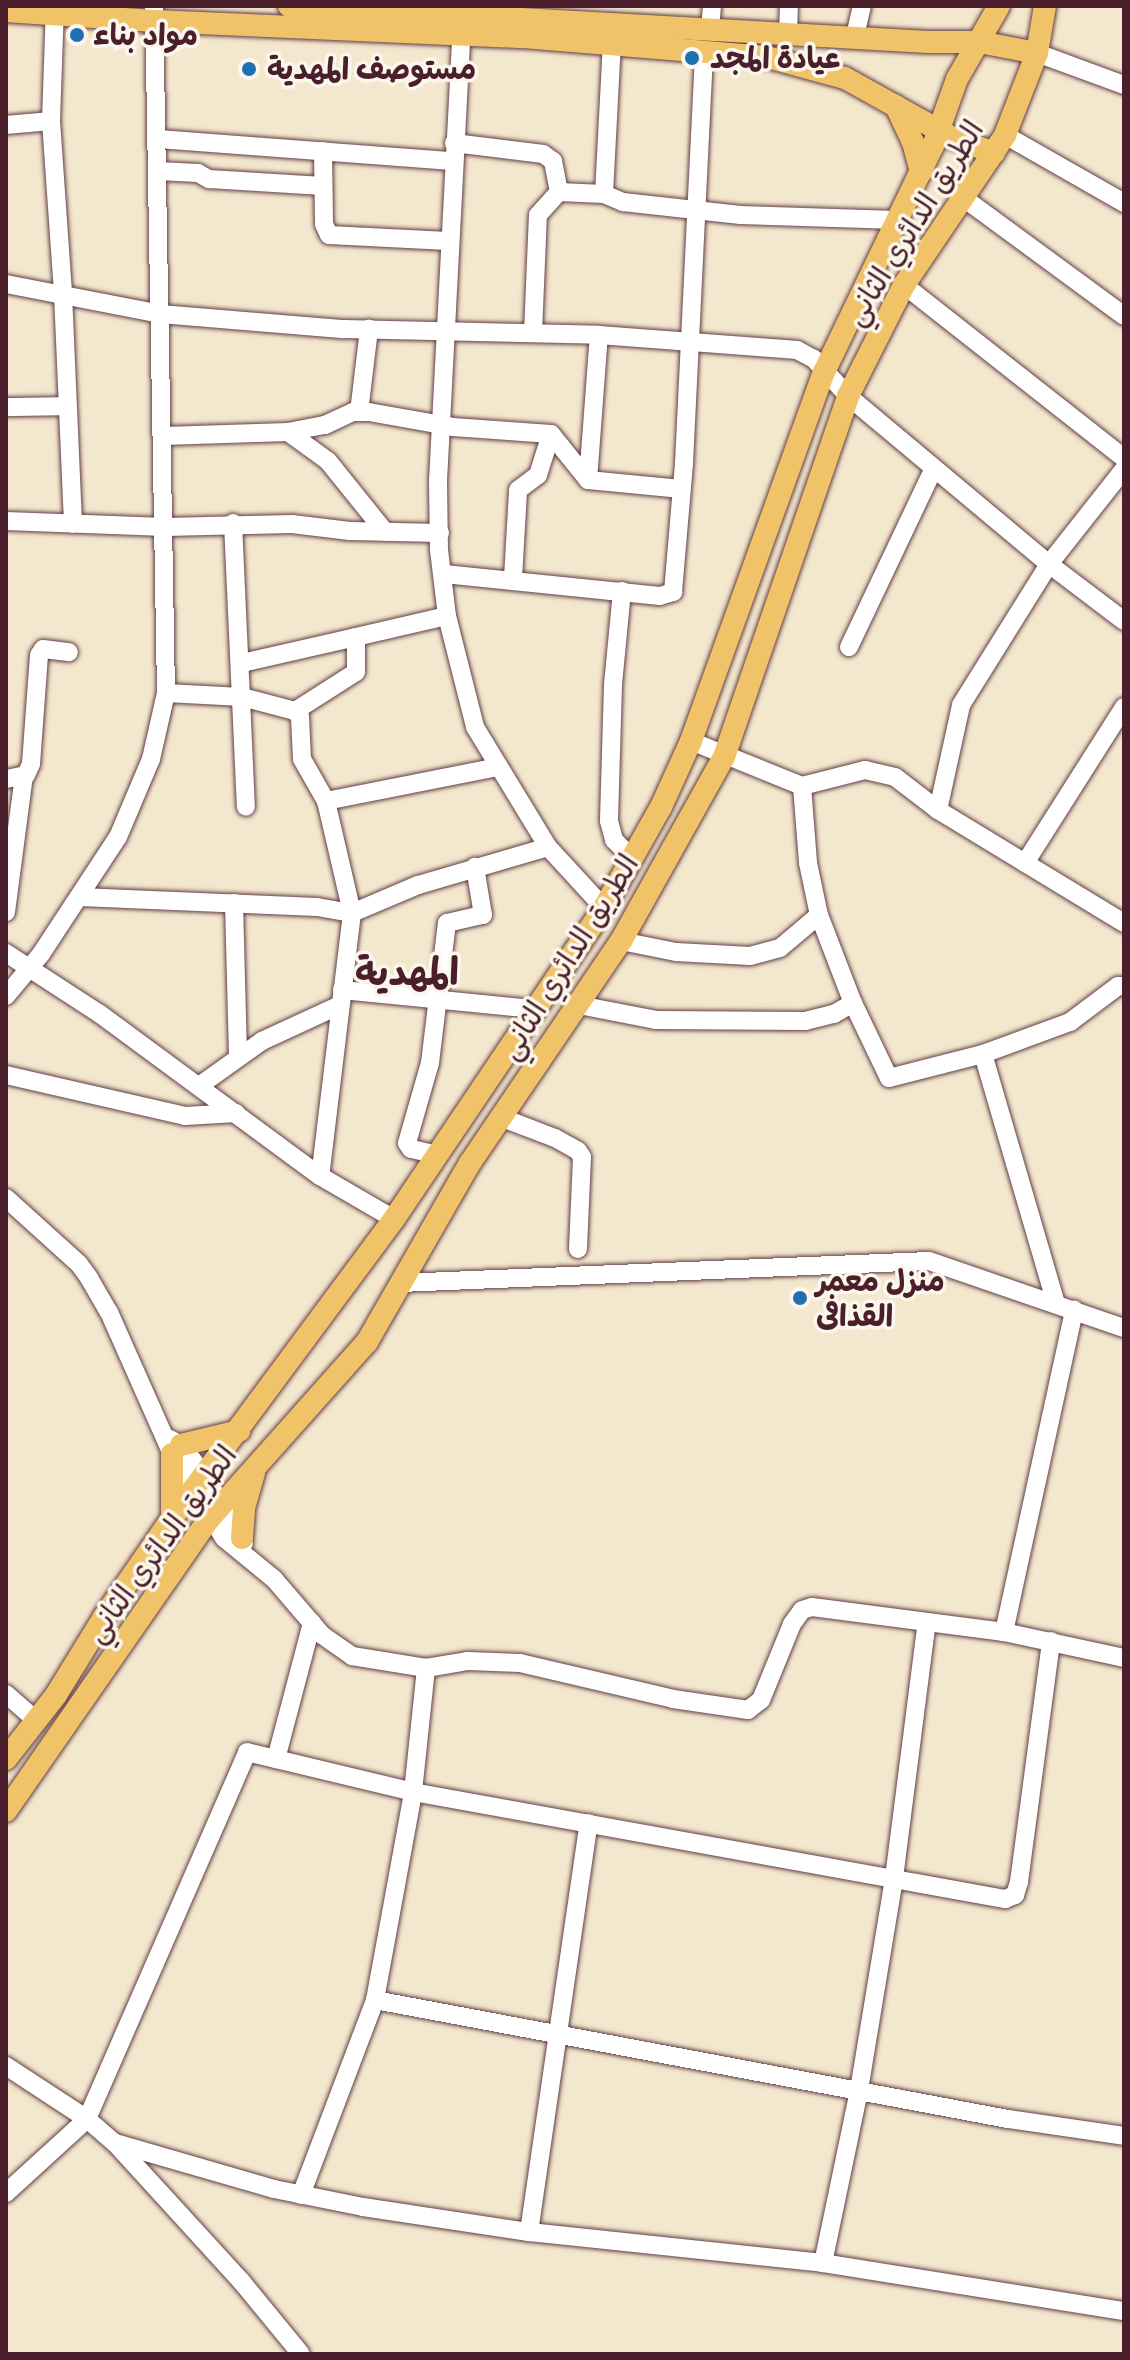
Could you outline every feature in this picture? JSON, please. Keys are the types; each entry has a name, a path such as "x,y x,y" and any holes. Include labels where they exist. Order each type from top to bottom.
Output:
{"main road":[{"path":"289,6 433,10 462,26 566,13 710,29 979,42 1037,53"},
{"name":"الطريق الدائري الثاني","path":"6,1759 37,1721 172,1518 394,1219 604,908 691,741 824,372 921,172 957,79 999,6"},
{"name":"الطريق الدائري الثاني","path":"6,1811 216,1511 367,1342 500,1117 621,941 724,757 848,396 904,285 1000,144 1037,53 1045,6"},
{"path":"6,11 462,26 767,57 820,69 893,102 937,130 1000,144"},
{"path":"893,102 908,128 921,172"},
{"path":"172,1518 173,1445 239,1431"},
{"path":"246,1548 244,1508 257,1463"}],"street":[{"path":"710,29 712,6"},
{"path":"788,33 789,6"},
{"path":"855,36 862,6"},
{"path":"54,11 51,121 63,294 73,524"},
{"path":"6,996 31,967 118,837 151,759 166,693 154,14"},
{"path":"462,26 439,423 440,533 447,616 465,698 475,727 548,847 604,908"},
{"path":"604,194 612,43"},
{"path":"444,574 513,578 660,596 673,592 682,489 704,52"},
{"path":"1037,53 1124,85"},
{"path":"6,125 51,121"},
{"path":"158,139 323,151 543,154 553,161 559,192"},
{"path":"1000,144 1124,203"},
{"path":"323,151 324,224 329,235 448,241"},
{"path":"158,171 198,173 209,179 323,186"},
{"path":"559,192 604,194 623,202 694,211 786,218 897,220"},
{"path":"533,333 538,215 559,192"},
{"path":"965,199 1124,316"},
{"path":"6,284 160,314 369,329 599,335 797,350 814,359 848,396 1049,564 1124,621"},
{"path":"904,285 1124,458"},
{"path":"359,412 369,329"},
{"path":"588,480 599,335"},
{"path":"6,407 67,406"},
{"path":"163,436 288,432 325,425 359,412 466,428 551,434 588,480 682,489"},
{"path":"288,432 328,461 385,532"},
{"path":"513,578 518,490 538,475 551,434"},
{"path":"849,647 934,468"},
{"path":"938,810 961,705 1049,564 1124,469"},
{"path":"6,521 165,527 292,524 440,533"},
{"path":"233,523 242,663 246,807"},
{"path":"622,591 613,685 609,821 614,840 632,858"},
{"path":"242,663 447,616"},
{"path":"295,711 356,672 356,637"},
{"path":"6,912 15,777 32,758 39,655 43,649 69,652"},
{"path":"166,693 242,697 295,711 300,717 302,759 326,801 352,913 320,1176"},
{"path":"1025,863 1124,707"},
{"path":"691,741 724,757 802,786 840,774 874,770 895,777 938,810 1124,923"},
{"path":"326,801 497,767"},
{"path":"802,786 808,863 819,915 853,1003 889,1078 983,1054 1070,1022 1122,987"},
{"path":"80,897 234,903 352,913 475,867 548,847"},
{"path":"438,1155 411,1149 407,1143 430,1063 447,923 483,915 475,867"},
{"path":"234,903 238,1055"},
{"path":"621,941 676,952 750,956 780,948 819,915"},
{"path":"6,953 31,967 199,1086 320,1176 394,1219"},
{"path":"199,1086 238,1055 341,998 439,1001 534,1009"},
{"path":"579,1005 656,1020 805,1021 834,1014 853,1003"},
{"path":"983,1054 1056,1304"},
{"path":"6,1075 185,1116 236,1113"},
{"path":"500,1117 555,1138 578,1151 582,1157 578,1249"},
{"path":"6,1198 72,1257 89,1278 109,1312 173,1445 200,1483 231,1546 246,1548 312,1623 337,1648 352,1656 426,1668 468,1661 520,1663 673,1699 748,1710 761,1700 782,1643 802,1610 823,1606 1004,1632 1124,1658"},
{"path":"400,1283 929,1261 1124,1328"},
{"path":"1004,1632 1074,1310"},
{"path":"823,2263 859,2090 894,1878 927,1622"},
{"path":"276,1759 312,1623"},
{"path":"6,2193 87,2119 244,1756 254,1752 413,1792 1005,1899 1015,1895 1051,1641"},
{"path":"301,2195 375,2000 413,1792 426,1668"},
{"path":"6,1694 37,1721"},
{"path":"529,2232 589,1823"},
{"path":"375,2000 1124,2136"},
{"path":"6,2066 87,2119 115,2143 241,2281 301,2354"},
{"path":"115,2143 301,2195 529,2232 823,2263 1124,2311"}],"place":[{"name":"مواد بناء","path":"77,35"},
{"name":"عيادة المجد","path":"692,58"},
{"name":"مستوصف المهدية","path":"249,69"},
{"name":"منزل معمر القذافى","path":"800,1298"}],"district":[{"name":"المهدية","path":"407,973"}]}
